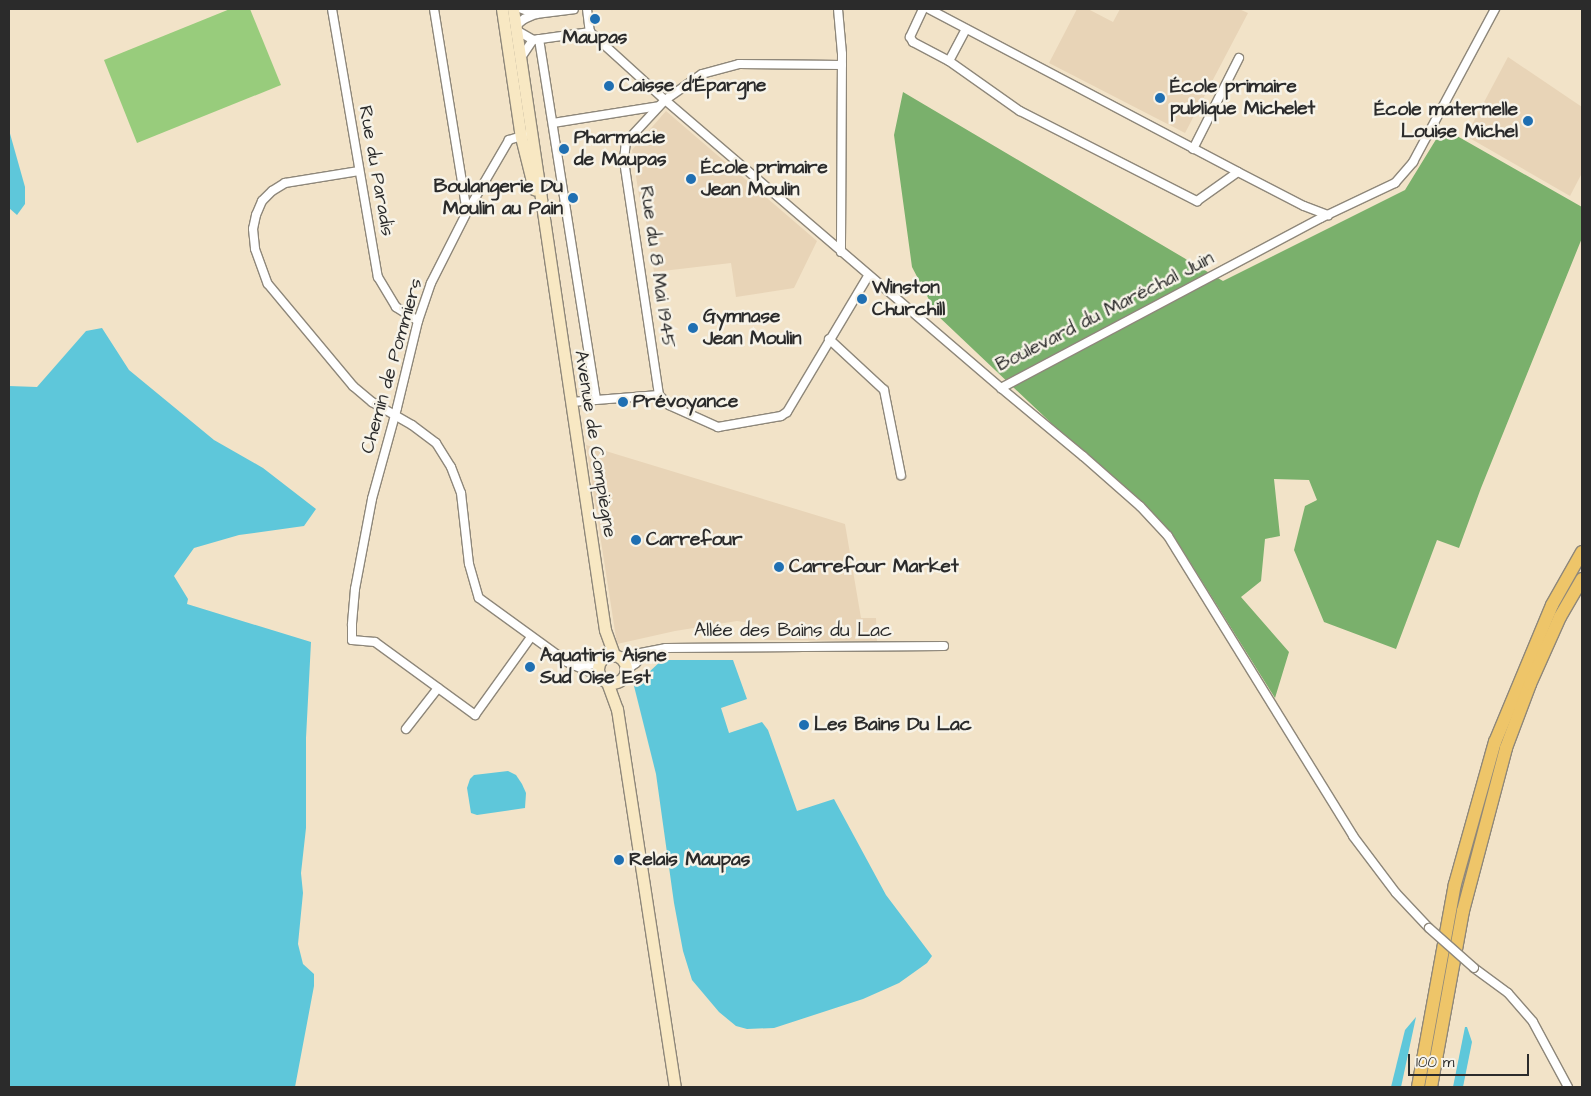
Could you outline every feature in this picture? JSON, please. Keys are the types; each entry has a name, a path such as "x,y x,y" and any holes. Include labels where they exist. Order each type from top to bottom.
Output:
{"highway":[{"path":"1418,1087 1455,884 1495,742 1552,604 1582,552"},
{"path":"1431,1087 1463,911 1506,748 1533,676 1560,617 1582,578"}],"main road":[{"name":"Avenue de Compiègne","path":"503,9 508,50 550,263 609,658"},
{"name":"Avenue de Compiègne","path":"513,9 520,59 526,135"},
{"path":"617,709 625,663 609,658 598,671 617,709 675,1087"},
{"path":"604,680 614,683 623,675"}],"street":[{"name":"Rue du Paradis","path":"332,9 378,277 396,307 418,322"},
{"path":"434,9 467,212"},
{"path":"503,9 516,30 536,39 590,32 587,9"},
{"path":"522,9 536,14"},
{"path":"508,50 518,24 524,19 536,14 574,9"},
{"path":"838,9 842,65 840,252"},
{"path":"923,9 910,37 913,42 949,61 1020,111 1197,201 1238,172"},
{"path":"929,9 1193,149 1304,206 1328,215"},
{"name":"Boulevard du Maréchal Juin","path":"590,32 662,103 1001,388 1328,215 1395,182 1414,162 1495,9"},
{"path":"949,61 966,29"},
{"path":"520,59 536,39"},
{"path":"536,39 552,123 596,400"},
{"path":"1193,149 1239,58"},
{"path":"552,123 662,103 702,74 739,64 842,65"},
{"name":"Rue du 8 Mai 1945","path":"659,394 624,160 626,142 662,103"},
{"name":"Chemin de Pommiers","path":"438,688 375,642 352,640 355,589 361,551 372,499 418,322 431,282 467,212 509,140 526,135"},
{"path":"359,171 285,183 272,190 262,201 253,229 255,249 268,284 353,386 372,402 436,443 451,467 461,493 469,564 479,598 567,662 604,680"},
{"path":"571,402 659,394 669,405 718,427 781,416 787,412 868,276"},
{"path":"829,339 884,390 901,475"},
{"path":"1001,388 1140,506 1168,536 1353,836 1396,893 1429,928 1474,968 1508,993 1533,1022 1568,1087"},
{"path":"406,729 438,688 475,715 531,637"},
{"name":"Allée des Bains du Lac","path":"576,666 609,658 644,654 666,648 944,646"},
{"name":"Allée des Bains du Lac","path":"623,675 644,654"}],"shaded area":[{"name":"École primaire publique Michelet","path":"1077,9 1088,9 1113,22 1120,9 1239,9 1248,13 1185,133 1049,63"},
{"name":"École maternelle Louise Michel","path":"1508,57 1582,107 1582,173 1570,196 1466,136"},
{"name":"École primaire Jean Moulin","path":"666,111 817,241 794,288 736,297 731,263 654,272 644,209 641,209 632,150"},
{"path":"586,445 845,524 861,618 876,618 877,641 764,640 758,624 737,621 675,631 617,644"}],"green space":[{"path":"230,9 250,9 281,85 137,143 104,60"},
{"path":"903,92 1223,281 1405,190 1443,128 1582,207 1582,238 1481,488 1459,548 1437,540 1396,649 1324,622 1294,550 1305,506 1317,500 1309,480 1274,479 1280,536 1265,539 1261,581 1241,597 1289,652 1275,698 1178,543 937,315 912,267 894,135"}],"water":[{"path":"9,130 25,187 25,204 17,215 9,208"},
{"path":"102,328 129,370 214,440 263,468 316,509 304,526 239,535 194,548 174,576 188,599 187,604 311,642 306,738 306,828 301,873 303,893 298,944 303,964 314,974 314,986 295,1087 9,1087 9,386 37,387 86,331"},
{"path":"662,660 733,660 747,699 721,708 729,733 762,722 768,730 797,811 834,799 886,895 932,956 927,963 899,983 863,999 774,1028 747,1029 736,1026 719,1012 692,980 683,951 674,903 656,774 634,686"},
{"path":"508,771 516,775 522,784 526,793 525,808 477,815 471,813 467,788 470,779 474,775"},
{"path":"1416,1017 1401,1087 1391,1087 1405,1030"},
{"path":"1465,1027 1467,1027 1472,1042 1463,1087 1453,1087"}],"place":[{"name":"Maupas","path":"595,19"},
{"name":"Caisse d'Épargne","path":"609,86"},
{"name":"École primaire publique Michelet","path":"1160,98"},
{"name":"École maternelle Louise Michel","path":"1528,121"},
{"name":"Pharmacie de Maupas","path":"564,149"},
{"name":"École primaire Jean Moulin","path":"691,179"},
{"name":"Boulangerie Du Moulin au Pain","path":"573,198"},
{"name":"Winston Churchill","path":"862,299"},
{"name":"Gymnase Jean Moulin","path":"693,328"},
{"name":"Prévoyance","path":"623,402"},
{"name":"Carrefour","path":"636,540"},
{"name":"Carrefour Market","path":"779,567"},
{"name":"Aquatiris Aisne Sud Oise Est","path":"530,667"},
{"name":"Les Bains Du Lac","path":"804,725"},
{"name":"Relais Maupas","path":"619,860"}]}
